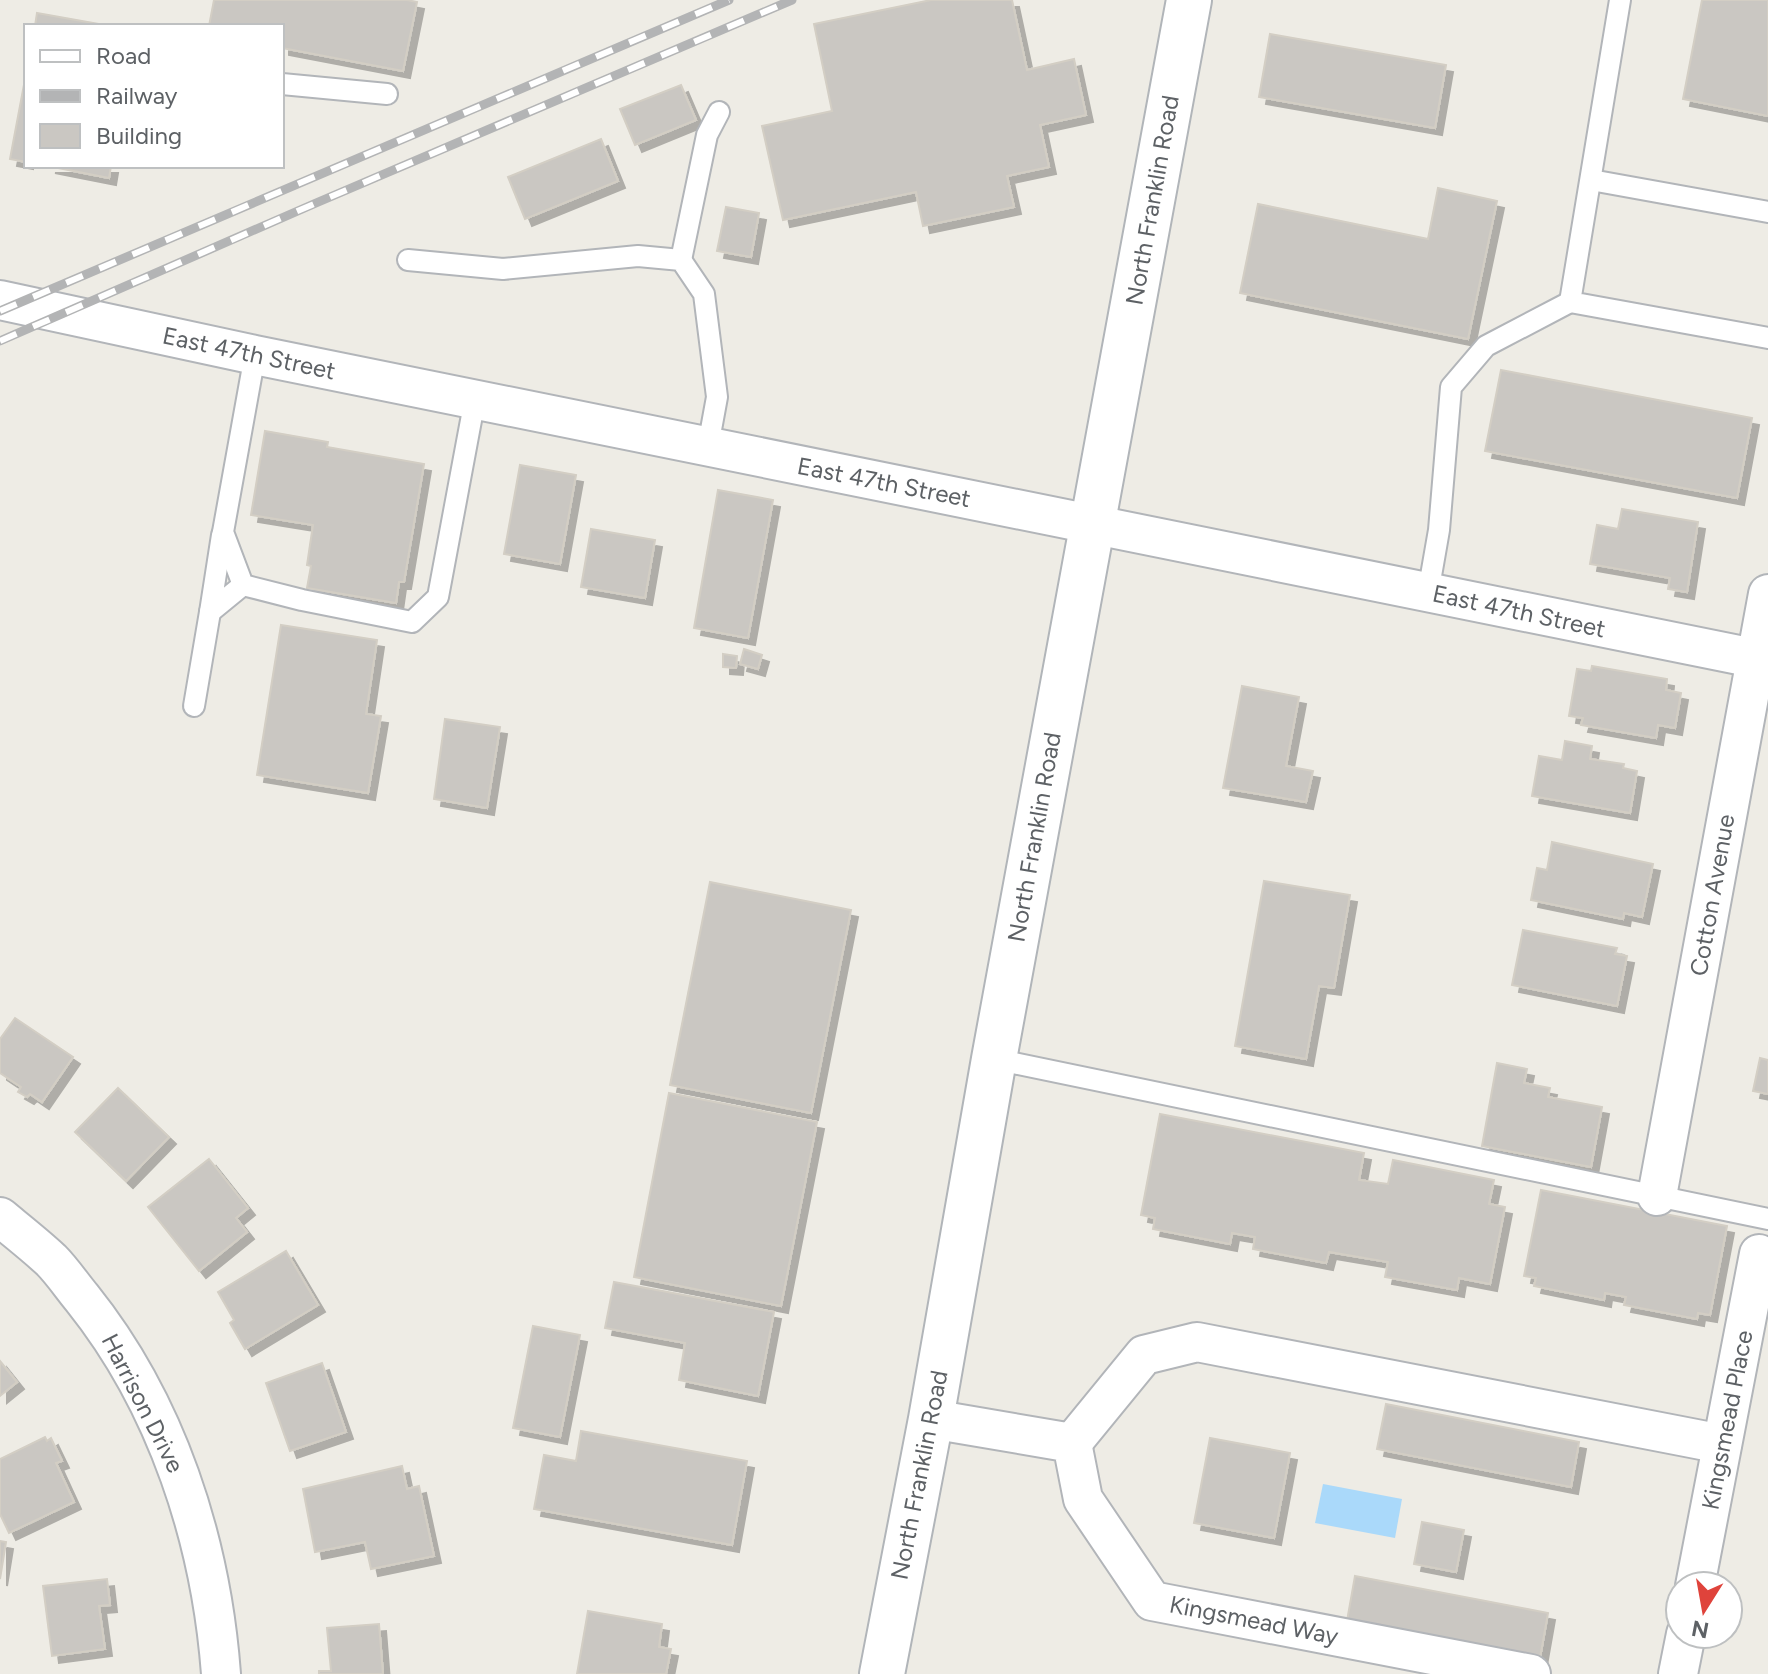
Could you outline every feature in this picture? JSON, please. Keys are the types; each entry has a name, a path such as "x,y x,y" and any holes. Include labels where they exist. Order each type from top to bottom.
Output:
{"main road":[{"name":"North Franklin Road","path":"882,1674 1189,0"}],"street":[{"name":"East 47th Street","path":"0,300 255,355 1762,660"},
{"name":"Cotton Avenue","path":"1657,1196 1762,660 1768,594"},
{"name":"Harrison Drive","path":"0,1217 52,1261 105,1326 132,1371 164,1436 186,1492 208,1571 221,1674"},
{"name":"Kingsmead Place","path":"1698,1570 1764,1237"},
{"path":"931,1419 1072,1443 1144,1355 1197,1342 1722,1444"},
{"name":"Kingsmead Way","path":"1072,1443 1083,1499 1152,1601 1531,1674"},
{"path":"1678,1674 1683,1650"}],"lane":[{"path":"1570,302 1620,0"},
{"path":"284,84 387,94"},
{"path":"708,446 717,397 704,294 681,260 707,135 719,112"},
{"path":"1591,180 1768,212"},
{"path":"408,260 503,269 638,256 681,260"},
{"path":"1428,593 1439,530 1451,387 1486,346 1570,302 1768,338"},
{"path":"194,706 255,355"},
{"path":"243,585 412,622 438,597 475,399"},
{"path":"223,532 243,585"},
{"path":"210,612 243,585"},
{"path":"994,1059 1657,1196 1764,1237"}],"water":[{"path":"1323,1484 1402,1499 1395,1538 1315,1523"}],"building":[{"path":"214,0 417,2 403,71 284,48 284,24 209,24"},
{"path":"931,0 1012,0 1027,70 1074,59 1086,115 1040,125 1049,167 1007,176 1014,207 923,226 916,192 783,220 762,126 832,111 814,24"},
{"path":"1702,0 1768,0 1768,116 1683,99"},
{"path":"37,13 99,24 35,24"},
{"path":"1270,34 1446,65 1435,128 1259,97"},
{"path":"24,85 24,162 10,159"},
{"path":"681,85 696,120 635,145 620,109"},
{"path":"601,139 618,181 525,219 508,177"},
{"path":"58,168 111,168 109,178"},
{"path":"1438,188 1497,201 1468,339 1240,293 1258,204 1428,239"},
{"path":"726,207 759,213 751,257 717,251"},
{"path":"1501,370 1752,418 1737,498 1485,451"},
{"path":"265,431 328,442 327,447 424,464 404,582 399,582 396,603 307,588 313,525 251,515"},
{"path":"520,465 576,475 560,564 504,554"},
{"path":"718,490 773,500 748,638 694,628"},
{"path":"1622,509 1698,522 1687,592 1668,589 1670,578 1590,564 1597,525 1618,529"},
{"path":"591,529 655,540 645,598 581,587"},
{"path":"281,625 377,640 366,714 381,716 368,793 257,775"},
{"path":"744,649 762,655 758,669 740,664"},
{"path":"723,654 737,656 736,668 723,667"},
{"path":"1592,666 1667,679 1666,690 1681,693 1675,728 1658,725 1656,738 1581,725 1583,718 1569,716 1577,669 1591,671"},
{"path":"1242,686 1299,697 1286,766 1313,771 1306,802 1223,788"},
{"path":"445,719 500,727 487,808 434,799"},
{"path":"1565,741 1592,746 1590,759 1624,764 1623,768 1637,771 1630,813 1532,796 1539,756 1562,760"},
{"path":"1552,842 1653,864 1642,917 1624,913 1623,919 1531,900 1537,868 1547,870"},
{"path":"1264,881 1350,895 1334,988 1319,986 1306,1059 1235,1046"},
{"path":"710,882 851,910 811,1113 670,1085"},
{"path":"1523,930 1617,948 1615,954 1627,956 1617,1006 1512,985"},
{"path":"15,1018 73,1057 42,1102 30,1094 27,1097 18,1092 21,1087 0,1073 0,1039"},
{"path":"1760,1058 1768,1060 1768,1094 1753,1091"},
{"path":"1497,1063 1527,1069 1524,1083 1550,1088 1548,1097 1602,1107 1591,1167 1482,1146"},
{"path":"118,1088 169,1137 126,1181 75,1132"},
{"path":"669,1093 817,1122 781,1306 634,1277"},
{"path":"1160,1114 1364,1153 1359,1180 1388,1184 1393,1160 1494,1180 1489,1204 1505,1207 1490,1284 1459,1278 1457,1290 1385,1277 1388,1262 1329,1252 1326,1263 1253,1249 1255,1237 1232,1233 1230,1244 1153,1229 1155,1218 1141,1215"},
{"path":"209,1159 248,1208 236,1218 247,1232 199,1271 148,1207"},
{"path":"1541,1190 1727,1226 1710,1315 1698,1313 1697,1319 1624,1305 1626,1297 1605,1293 1604,1300 1534,1286 1536,1278 1524,1276"},
{"path":"286,1251 318,1305 245,1349 230,1323 234,1320 218,1292"},
{"path":"614,1282 774,1312 758,1396 679,1380 685,1343 605,1328"},
{"path":"533,1326 580,1335 560,1437 513,1428"},
{"path":"0,1361 17,1382 0,1396"},
{"path":"322,1363 346,1432 290,1451 266,1383"},
{"path":"1386,1404 1579,1442 1571,1487 1377,1449"},
{"path":"581,1431 747,1461 732,1545 534,1509 544,1455 576,1461"},
{"path":"45,1437 47,1441 51,1438 62,1461 56,1463 74,1502 9,1533 0,1514 0,1459"},
{"path":"1210,1438 1290,1453 1274,1538 1194,1523"},
{"path":"402,1466 407,1489 419,1486 434,1556 371,1569 365,1542 315,1552 303,1489"},
{"path":"1422,1522 1464,1530 1456,1572 1414,1564"},
{"path":"0,1541 6,1542 0,1579"},
{"path":"1355,1576 1548,1613 1540,1658 1347,1621"},
{"path":"107,1579 110,1605 99,1606 105,1649 52,1656 43,1586"},
{"path":"588,1611 662,1624 659,1647 671,1649 666,1674 577,1674"},
{"path":"379,1624 383,1674 319,1674 319,1671 331,1671 327,1628"}],"railway":[{"path":"0,311 729,0"},
{"path":"0,341 792,0"}]}
